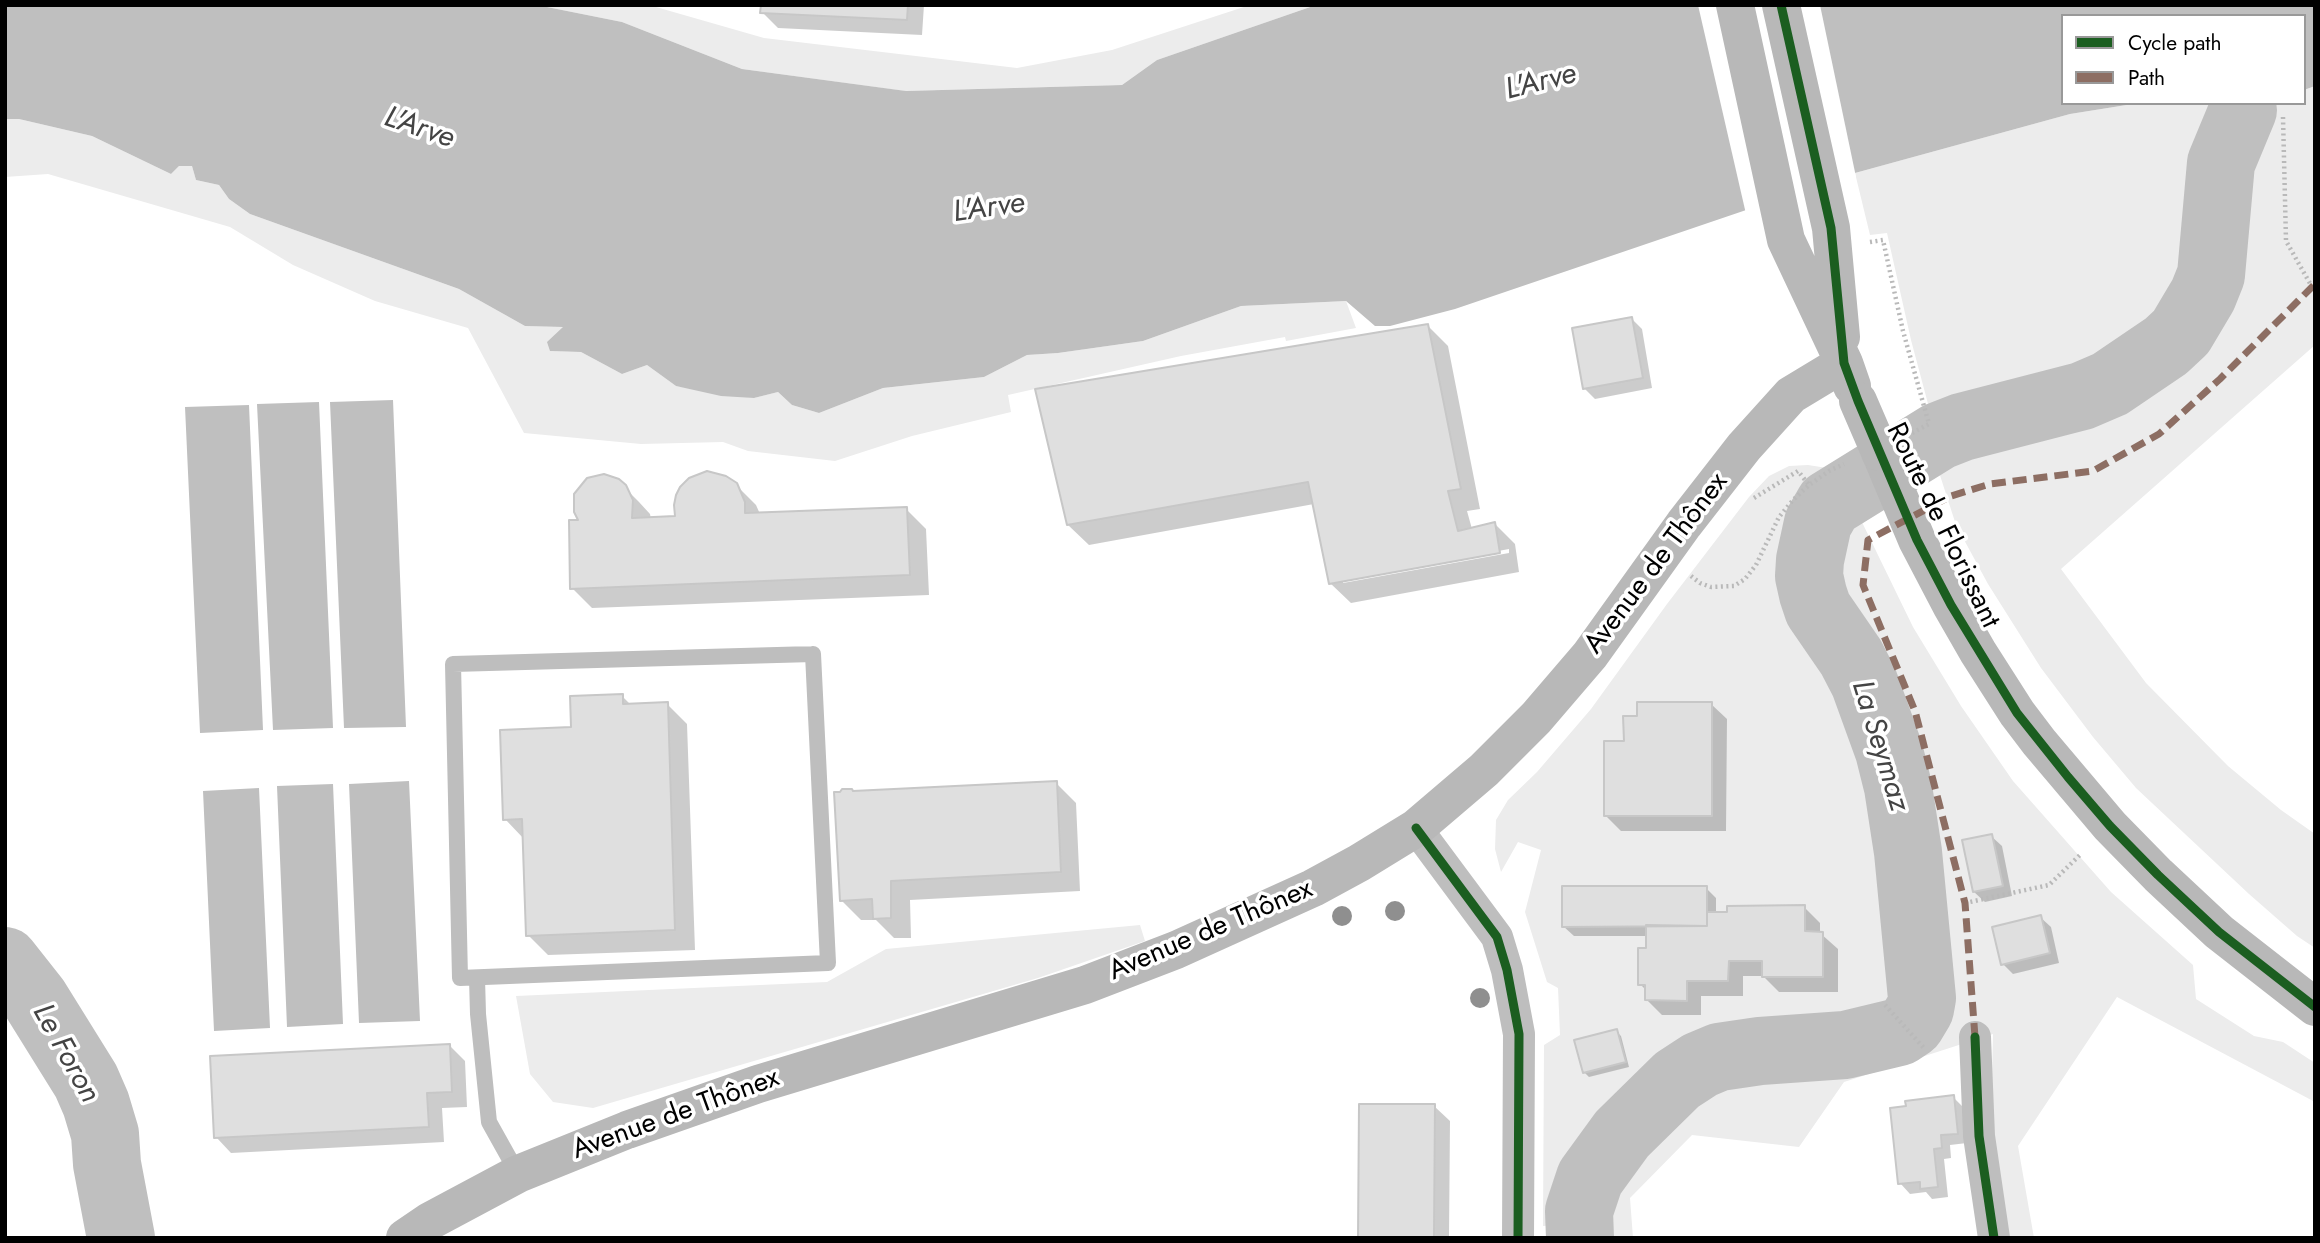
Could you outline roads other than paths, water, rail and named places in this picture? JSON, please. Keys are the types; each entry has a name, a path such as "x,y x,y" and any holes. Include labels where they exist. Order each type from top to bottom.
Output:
{"main road":[{"name":"Route de Florissant","path":"1735,5 1786,240 1844,363 1917,540 1978,652 2017,713 2110,827 2220,932 2315,1007"},
{"name":"Route de Florissant","path":"1783,13 1831,228 1844,363"},
{"name":"Avenue de Thônex","path":"405,1238 430,1221 517,1174 626,1129 758,1084 1085,985 1177,950 1313,888 1359,863 1416,828 1484,770 1536,718 1581,665 1744,447 1791,395 1844,363"}],"street":[{"path":"1416,828 1497,937 1507,970 1519,1034 1518,1238"},
{"path":"1975,1037 1979,1136 1994,1238"}],"lane":[{"path":"813,654 828,963 477,978 460,978 453,664 813,654"},
{"path":"477,978 489,1122 517,1174"}],"water":[{"name":"L'Arve","path":"5,5 537,5 622,22 742,69 906,91 1122,85 1157,60 1316,5 2315,5 2315,86 2306,89 2306,14 2061,14 2061,105 2126,105 2070,114 1855,173 1455,309 1390,326 1375,326 1346,301 1241,306 1143,341 1027,355 984,377 883,388 819,413 792,405 778,392 754,398 721,396 676,386 647,365 622,374 581,352 550,351 547,342 563,327 525,326 459,289 250,214 229,199 219,185 196,180 192,166 179,166 171,174 92,136 19,119 5,119"},
{"path":"393,400 406,727 344,728 330,402"},
{"path":"319,402 333,728 273,730 257,404"},
{"path":"249,405 263,730 200,733 185,407"},
{"path":"409,781 420,1021 359,1023 349,784"},
{"path":"333,784 343,1024 287,1027 277,786"},
{"path":"259,788 270,1028 214,1031 203,791"}],"waterway":[{"name":"La Seymaz","path":"1580,1238 1579,1211 1590,1178 1622,1134 1677,1080 1700,1065 1719,1057 1845,1045 1899,1032 1911,1024 1920,1009 1922,998 1908,852 1898,787 1889,751 1864,682 1851,657 1818,609 1813,594 1809,576 1810,560 1818,523 1829,504 1939,436 1962,427 2082,396 2110,384 2166,346 2181,332 2203,295 2211,275 2221,163 2243,110"},
{"name":"Le Foron","path":"5,961 35,999 86,1081 96,1104 105,1134 107,1164 121,1238"}]}
